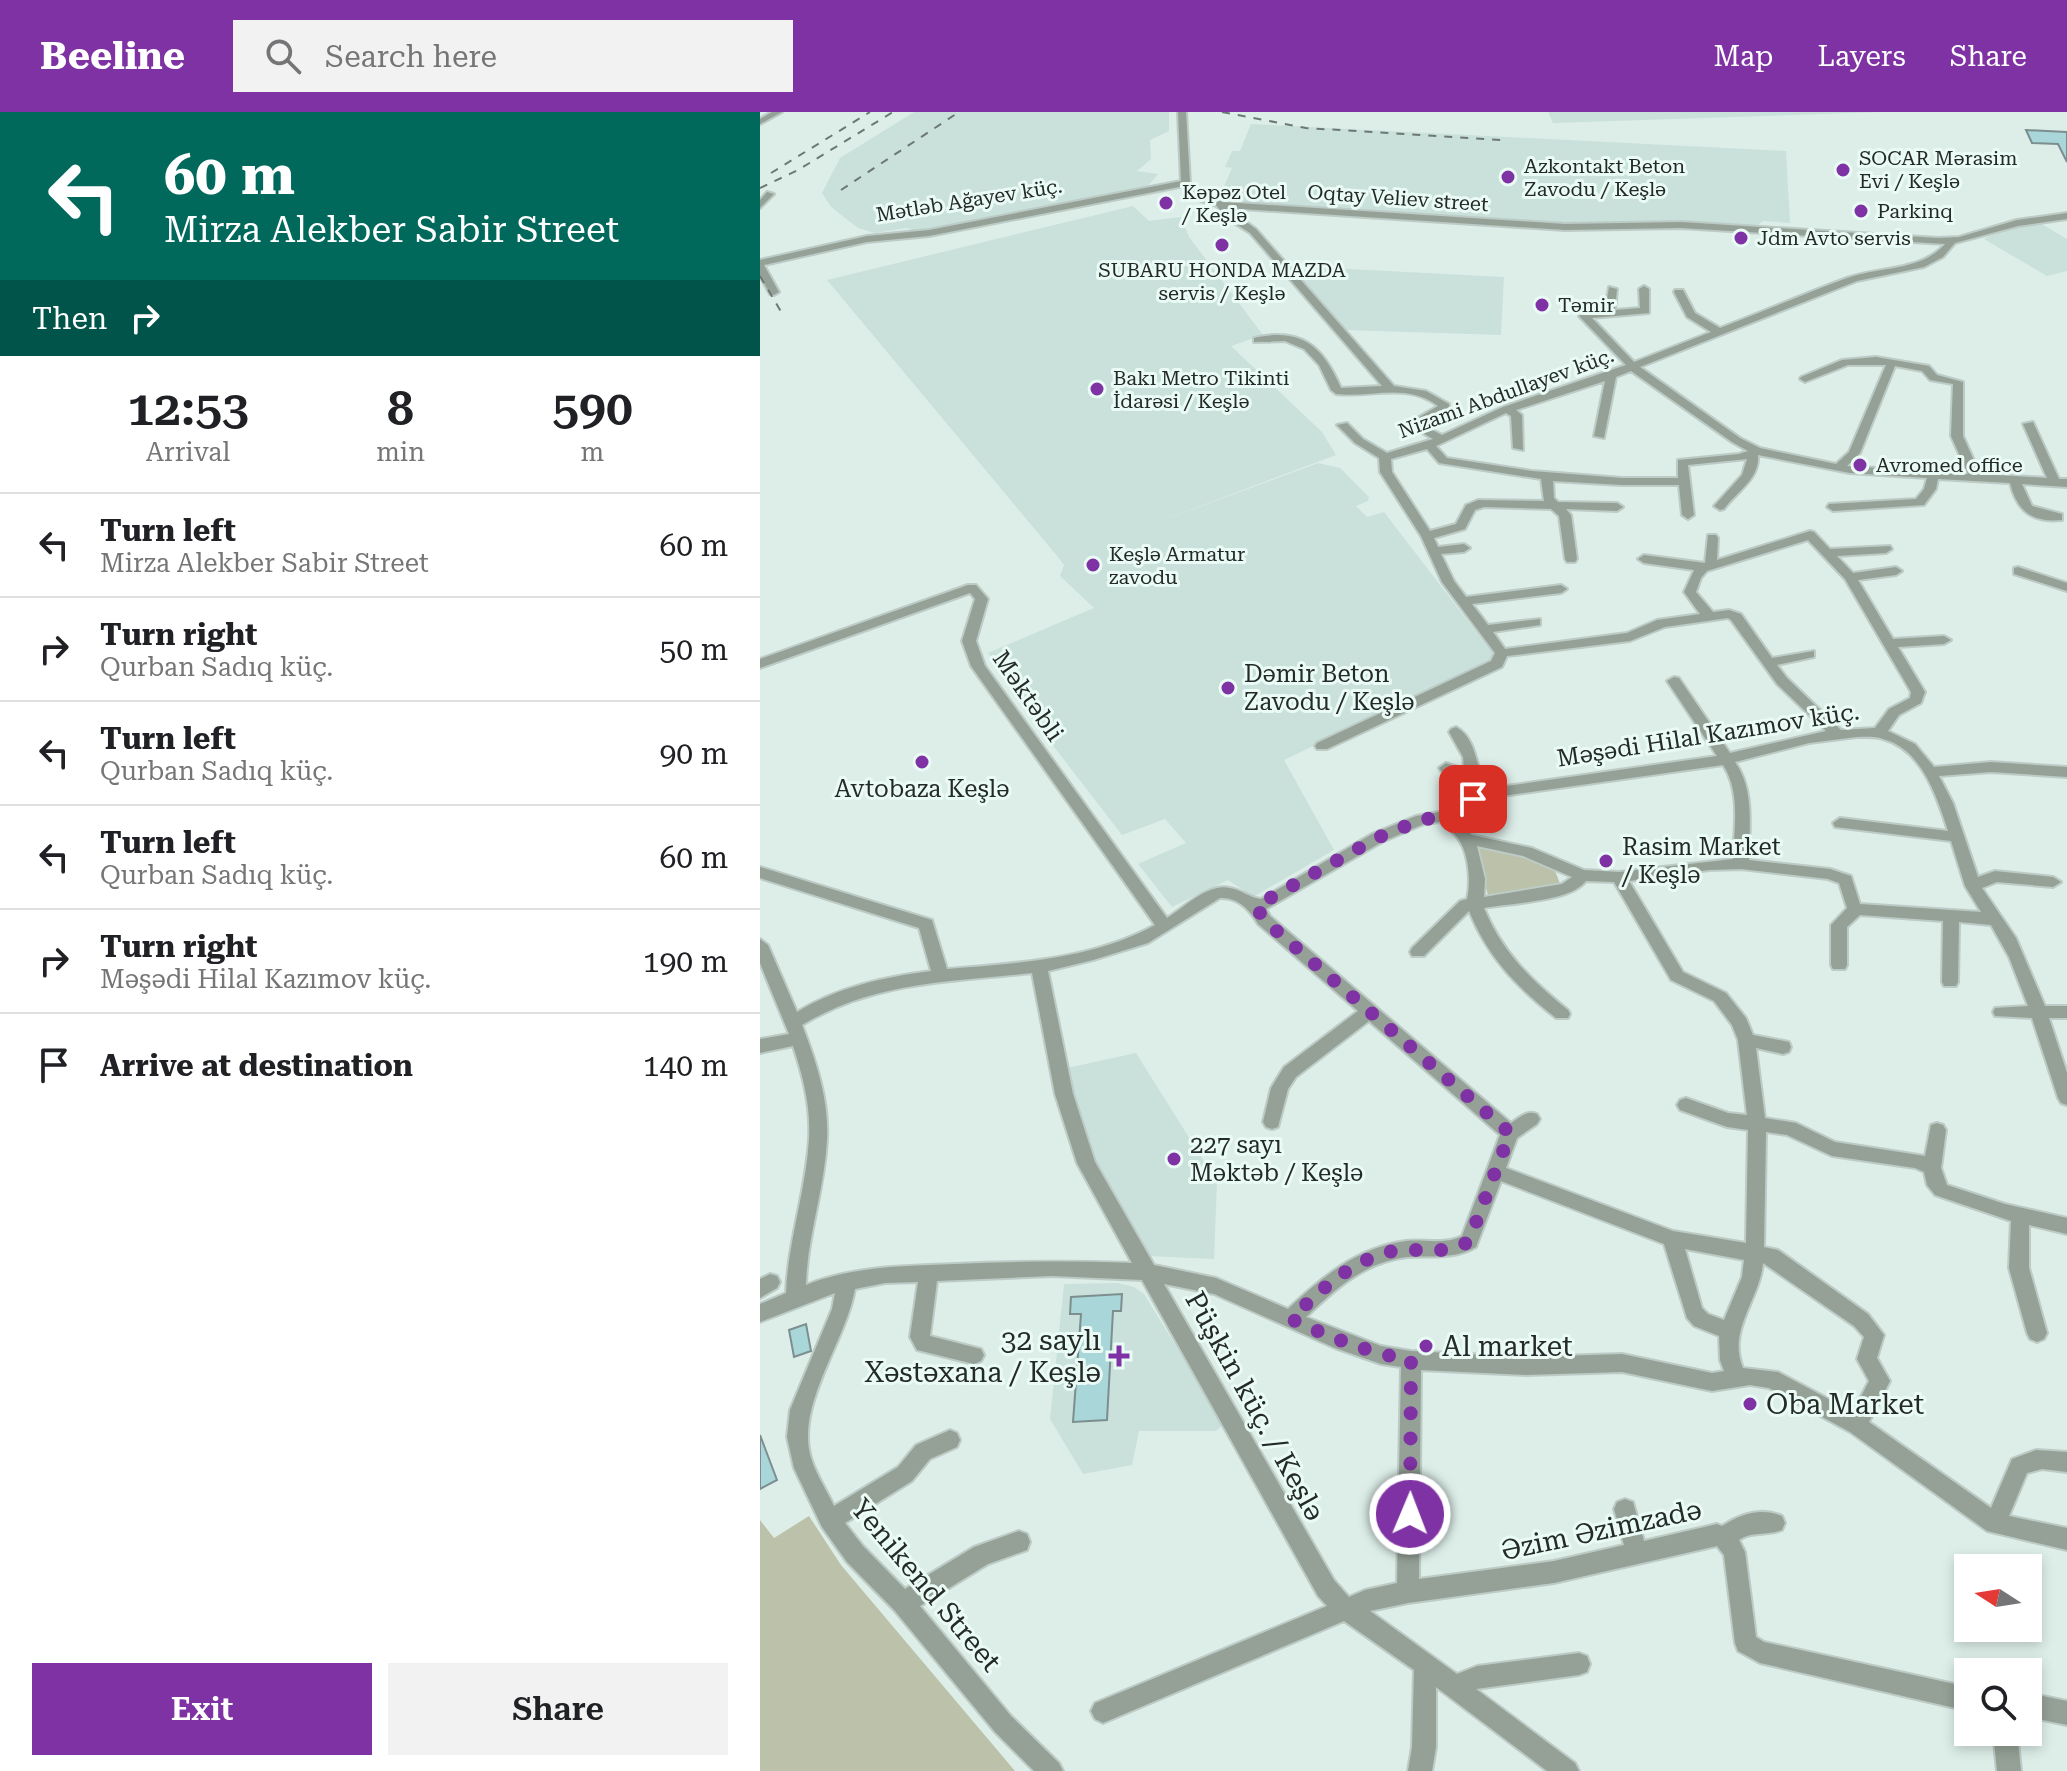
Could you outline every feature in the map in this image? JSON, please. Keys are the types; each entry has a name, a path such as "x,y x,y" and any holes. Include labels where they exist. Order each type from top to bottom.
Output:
{"street":[{"path":"760,122 778,112"},
{"path":"1182,112 1186,183"},
{"name":"Oqtay Veliev street","path":"1186,183 1204,199 1222,205 1565,227 1681,225 1952,241 2017,223 2067,216"},
{"name":"Mətləb Ağayev küç.","path":"760,265 867,239 919,235 1186,183"},
{"path":"760,205 770,194"},
{"name":"Nizami Abdullayev küç.","path":"1222,205 1222,210 1253,231 1391,389"},
{"name":"Nizami Abdullayev küç.","path":"1502,653 1442,573 1427,536 1386,472 1385,457 1434,441 1507,409 1611,375 1854,279 1921,265 1940,255 1952,241"},
{"path":"760,265 774,292"},
{"path":"1610,313 1612,289"},
{"path":"1632,366 1584,316 1645,311 1644,289"},
{"path":"1679,292 1691,315 1717,331"},
{"path":"1258,340 1273,335 1292,337 1322,358 1336,390 1391,389 1426,394 1444,403 1442,408 1413,424 1434,441 1443,461 1547,477 1619,483 1683,481"},
{"path":"1805,379 1855,360 1925,368 1934,378 1958,382 1957,436 1976,478"},
{"path":"1838,468 1854,453 1892,362"},
{"name":"Nizami Abdullayev küç.","path":"1632,366 1754,452 1838,468 2061,483"},
{"path":"1600,436 1611,375"},
{"path":"1507,409 1516,415 1519,448"},
{"path":"2029,424 2061,483"},
{"path":"1343,425 1359,441 1385,457"},
{"path":"1688,515 1683,461 1754,452 1753,466 1748,476 1726,496 1720,506"},
{"path":"1833,507 1920,502 1930,489 1933,476"},
{"path":"1547,477 1547,493 1565,515 1571,559"},
{"path":"2015,480 2024,508 2031,513 2058,517"},
{"path":"1427,536 1461,526 1470,508 1482,503 1617,507"},
{"path":"1644,559 1707,566 1810,535 1850,577 1918,697 1892,711 1885,718 1880,733"},
{"path":"1708,615 1690,592 1695,577 1707,566 1712,538"},
{"path":"1435,551 1464,548"},
{"path":"1829,553 1886,549"},
{"path":"1850,577 1896,571"},
{"path":"2018,571 2067,587"},
{"name":"Məktəbli","path":"760,664 972,588 982,599 969,641 978,666 1165,927"},
{"path":"1461,602 1561,589"},
{"path":"1322,746 1497,664 1502,653 1630,637 1662,623 1708,615 1736,617 1795,695 1838,735"},
{"path":"1483,630 1535,622"},
{"path":"1890,643 1944,640"},
{"path":"1769,663 1809,654"},
{"path":"1674,681 1735,772 1742,798 1741,864"},
{"path":"1456,732 1470,757 1472,776 1481,796"},
{"name":"Məşədi Hilal Kazımov küç.","path":"1256,906 1377,838 1421,820 1443,816 1481,796 1725,760 1747,752 1838,735 1880,733 1906,744 1929,772 1950,813 1973,886 2009,940 2067,1098"},
{"path":"1929,772 1991,767 2067,772"},
{"path":"1446,768 1472,776"},
{"path":"1443,816 1467,839 1478,878 1474,903 1492,947 1515,978 1562,1014"},
{"path":"1840,823 1957,837"},
{"path":"1467,839 1527,852 1582,875 1619,877 1741,864 1838,875 1849,884 1852,904 1856,909 1993,919"},
{"path":"760,872 926,924 940,975"},
{"path":"1418,952 1438,935 1458,910 1474,903 1565,889 1575,884 1582,875"},
{"path":"1973,886 1995,876 2053,882"},
{"path":"1619,877 1677,976 1720,997 1740,1023 1746,1040 1757,1122 1756,1251 1752,1277 1729,1331 1730,1360 1737,1377"},
{"path":"760,1046 797,1030 830,1001 849,995 940,975 1039,966 1127,945 1165,927 1220,892 1236,894 1256,906 1264,920 1510,1133"},
{"path":"1839,965 1839,925 1856,909"},
{"path":"1950,982 1951,917"},
{"path":"760,945 797,1030 819,1115 815,1167 798,1251 796,1297"},
{"name":"Püşkin küç. / Keşlə","path":"1039,966 1064,1094 1086,1163 1326,1588 1344,1608 1378,1629 1562,1769"},
{"path":"1272,1122 1280,1088 1290,1072 1369,1012"},
{"path":"2001,1012 2067,1012"},
{"path":"1746,1040 1783,1047"},
{"path":"1686,1105 1727,1120 1757,1122 1798,1131 1832,1149 1918,1161 1932,1168"},
{"path":"1291,1319 1337,1277 1369,1258 1405,1249 1462,1247 1469,1241 1510,1133 1531,1119"},
{"path":"1937,1130 1932,1168 1936,1185 1941,1190 2020,1216 2067,1226"},
{"path":"1497,1172 1672,1239 1756,1251 1791,1267 1870,1328 1874,1335 1867,1359 1880,1381 1857,1425"},
{"path":"2020,1216 2019,1268 2037,1333"},
{"path":"1672,1239 1694,1312 1701,1320 1729,1331"},
{"path":"760,1313 796,1297 847,1281 929,1272 1052,1268 1148,1272 1216,1286 1368,1351 1411,1360 1526,1366 1622,1363 1712,1382 1750,1376 1783,1383 1857,1425 1995,1524 2067,1539"},
{"path":"929,1272 920,1337 924,1344 974,1355"},
{"name":"Yenikend Street","path":"847,1281 842,1309 800,1410 797,1437 801,1461 830,1520 855,1554 903,1603 1003,1724 1051,1771"},
{"path":"1408,1592 1411,1360"},
{"path":"830,1520 905,1474 923,1452 950,1440"},
{"path":"1995,1524 2019,1466 2028,1460 2067,1462"},
{"path":"1625,1509 1637,1553"},
{"path":"1724,1537 1744,1524 1774,1523"},
{"name":"Əzim Əzimzadə","path":"1103,1711 1344,1608 1408,1592 1510,1581 1706,1536 1724,1537 1734,1552 1746,1643 1760,1652 1954,1696"},
{"path":"903,1603 982,1555 1019,1542"},
{"path":"1453,1687 1477,1677 1579,1664"},
{"path":"1420,1771 1424,1747 1425,1667"},
{"path":"2042,1708 2067,1713"},
{"path":"2006,1746 2009,1771"}],"shaded area":[{"path":"914,112 1169,112 1169,131 1150,140 1151,159 1137,171 1158,174 1148,186 916,232 907,228 875,233 858,228 831,207 822,193 840,158"},
{"path":"1548,112 1883,112 1553,123"},
{"name":"Azkontakt Beton Zavodu / Keşlə","path":"1251,124 1786,151 1790,223 1763,221 1757,226 1641,221 1573,225 1218,201 1232,168 1225,167 1232,151 1240,151"},
{"path":"1133,206 1149,221 1181,217 1189,237 1263,335 1231,346 1322,432 1336,455 1137,530 1318,463 1340,468 1369,497 1368,501 1356,506 1367,517 1384,512 1497,659 1284,760 1334,850 1253,897 1228,880 1172,907 1138,864 1186,843 1165,819 1122,835 1024,708 1031,705 988,653 1094,608 1060,576 1064,565 1058,557 827,280"},
{"path":"2040,223 2067,239 2067,271 2047,276 1984,239 1997,232"},
{"path":"1290,266 1504,277 1501,335 1345,330"},
{"path":"1475,848 1511,852 1554,868 1561,886 1488,895"},
{"path":"1136,1053 1217,1182 1214,1259 1148,1256 1095,1169 1067,1068"},
{"name":"32 saylı Xəstəxana / Keşlə","path":"1118,1283 1134,1287 1144,1294 1224,1424 1216,1431 1139,1431 1132,1465 1083,1474 1050,1419 1064,1284"},
{"path":"809,1516 841,1565 1015,1771 760,1771 760,1520 774,1538"}],"building":[{"path":"2026,130 2067,132 2067,162 2058,144 2032,143"},
{"path":"1122,1294 1121,1311 1113,1311 1107,1420 1073,1422 1081,1314 1070,1314 1071,1297"},
{"path":"806,1324 811,1351 794,1357 789,1330"},
{"path":"760,1435 777,1480 760,1489"}],"railway":[{"path":"771,173 870,112"},
{"path":"760,188 798,170 893,112"},
{"path":"841,190 959,112"},
{"path":"1222,112 1306,128 1502,140"},
{"path":"760,276 783,315"}],"place":[{"name":"SOCAR Mərasim Evi / Keşlə","path":"1843,170"},
{"name":"Azkontakt Beton Zavodu / Keşlə","path":"1508,177"},
{"name":"Kəpəz Otel / Keşlə","path":"1166,203"},
{"name":"Parkinq","path":"1861,211"},
{"name":"Jdm Avto servis","path":"1741,238"},
{"name":"SUBARU HONDA MAZDA servis / Keşlə","path":"1222,245"},
{"name":"Təmir","path":"1542,305"},
{"name":"Bakı Metro Tikinti İdarəsi / Keşlə","path":"1097,389"},
{"name":"Avromed office","path":"1860,465"},
{"name":"Keşlə Armatur zavodu","path":"1093,565"},
{"name":"Dəmir Beton Zavodu / Keşlə","path":"1228,688"},
{"name":"Avtobaza Keşlə","path":"922,762"},
{"name":"Rasim Market / Keşlə","path":"1606,861"},
{"name":"227 sayı Məktəb / Keşlə","path":"1174,1159"},
{"name":"Al market","path":"1426,1346"},
{"name":"32 saylı Xəstəxana / Keşlə","path":"1119,1356"},
{"name":"Oba Market","path":"1750,1404"}],"route":[{"path":"1410,1514 1411,1360 1381,1355 1342,1342 1291,1319 1337,1277 1369,1258 1405,1249 1462,1247 1469,1241 1510,1133 1501,1122 1264,920 1256,906 1377,838 1421,820 1451,813 1473,799"}]}
